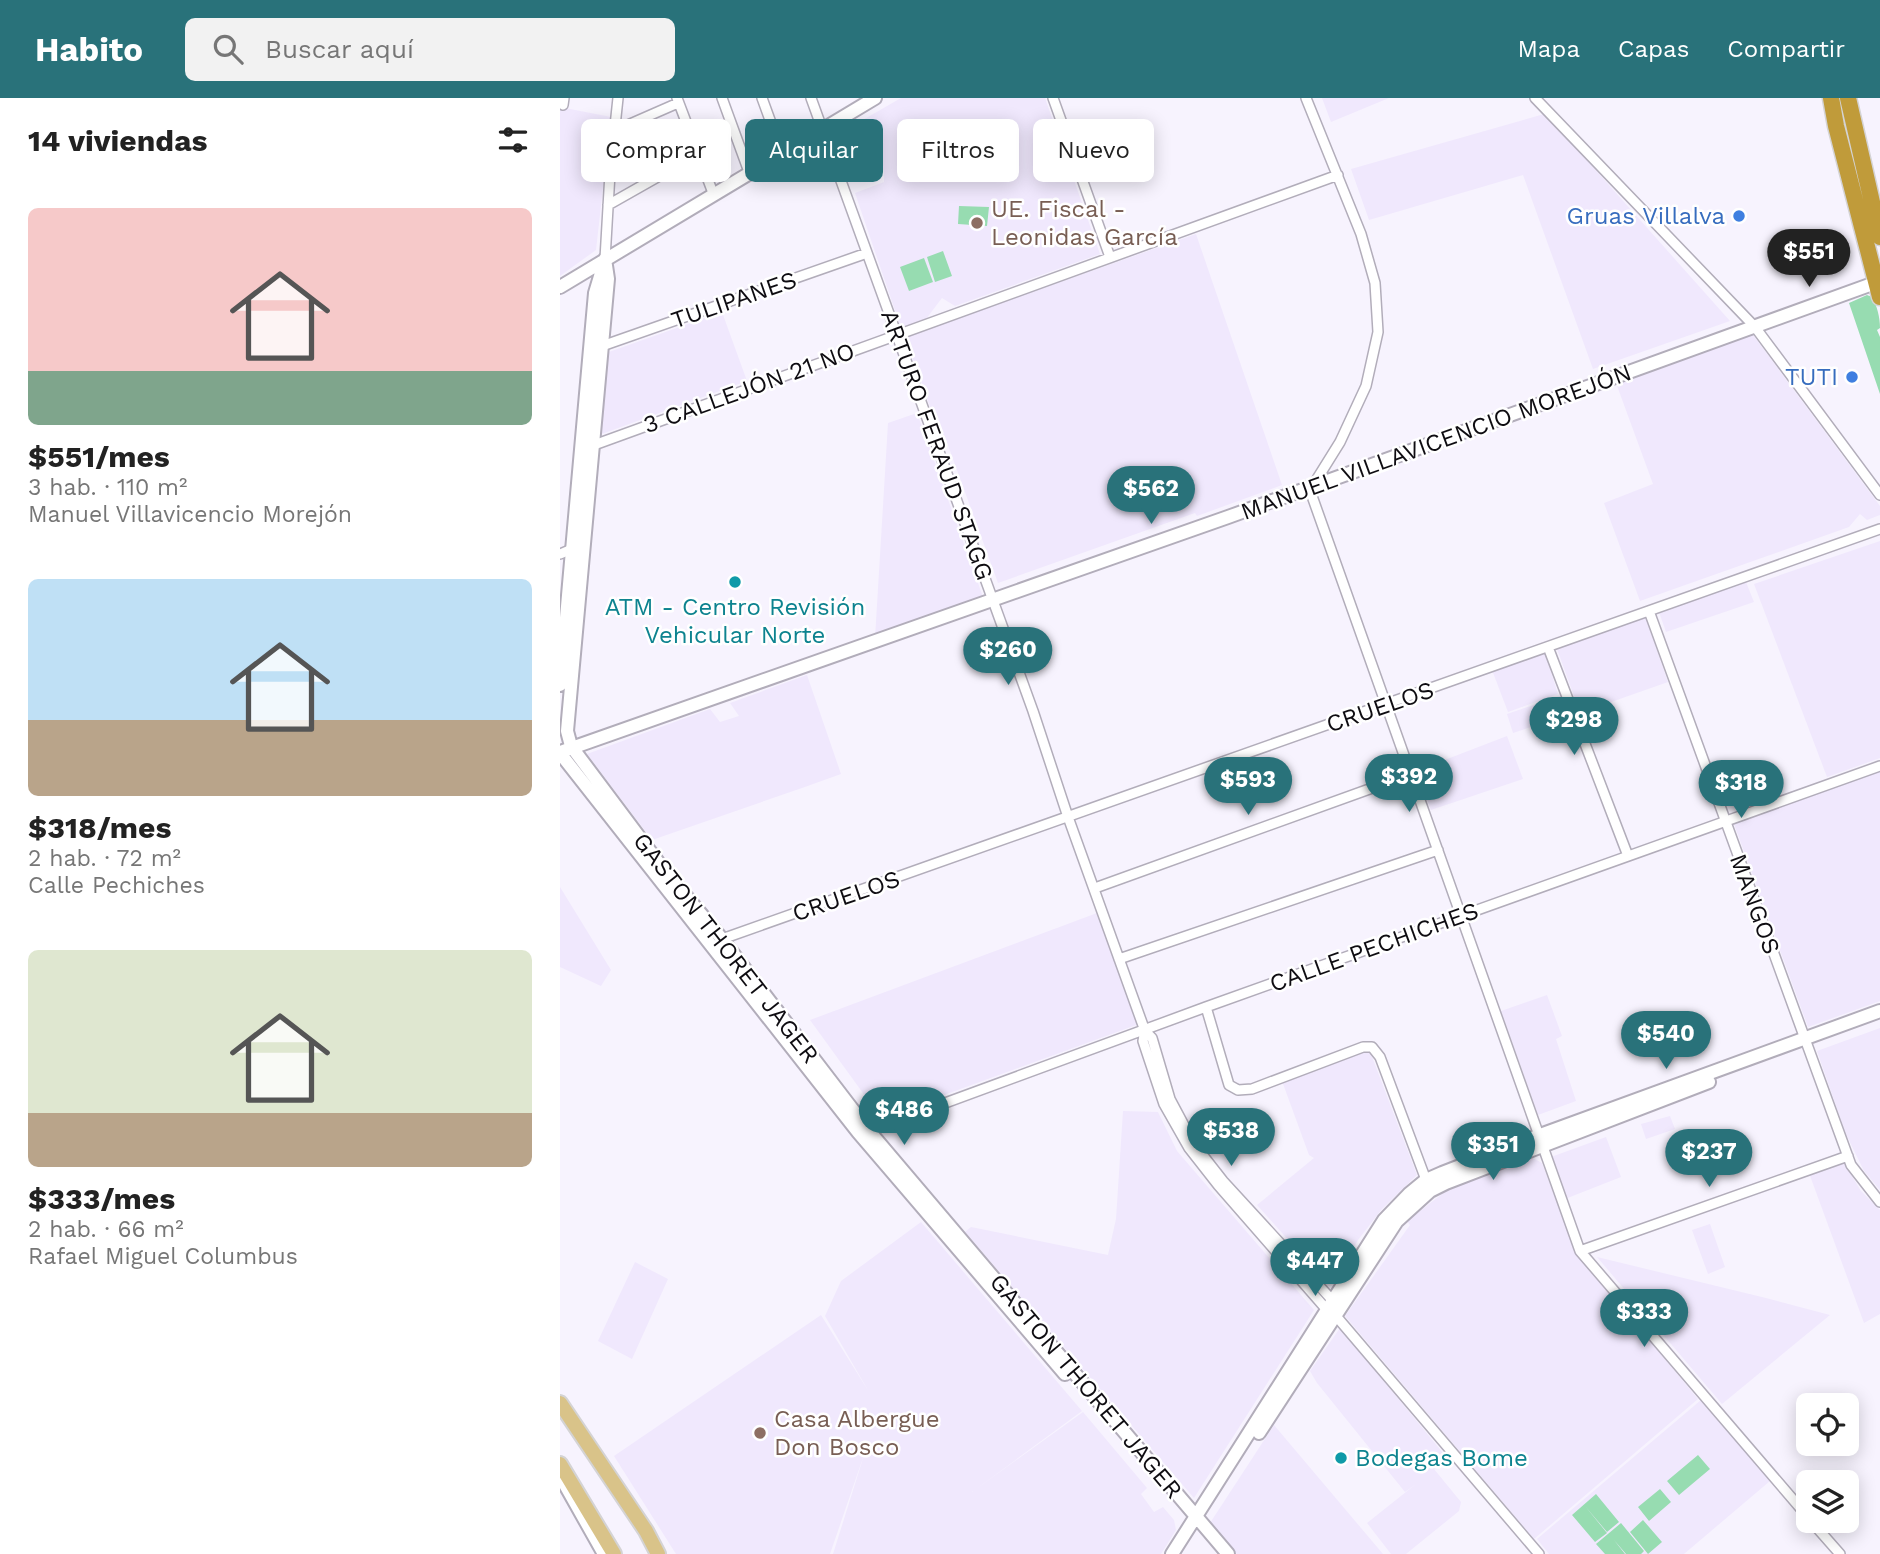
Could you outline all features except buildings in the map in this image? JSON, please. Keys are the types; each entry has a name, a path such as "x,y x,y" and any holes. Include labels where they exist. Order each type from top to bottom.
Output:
{"highway":[{"path":"1829,98 1878,290"},
{"path":"1848,98 1880,237"}],"main road":[{"path":"560,1403 659,1554"},
{"path":"560,1464 614,1554"}],"street":[{"path":"615,119 618,98"},
{"path":"722,98 745,161"},
{"path":"762,98 770,119"},
{"name":"ARTURO FERAUD STAGG","path":"811,98 818,119"},
{"path":"839,119 875,98"},
{"path":"1053,98 1110,257"},
{"path":"1307,98 1361,234 1375,283 1378,332 1366,386 1340,442 1312,486 1312,496 1580,1251 1796,1503"},
{"path":"1535,98 1755,327 1880,495"},
{"path":"1856,98 1860,152"},
{"path":"639,119 678,100 685,119"},
{"path":"560,287 745,174"},
{"name":"3 CALLEJÓN 21 NO","path":"594,445 1338,175"},
{"path":"564,750 608,279 605,259 609,182"},
{"path":"608,205 649,182"},
{"path":"709,182 713,193"},
{"name":"ARTURO FERAUD STAGG","path":"841,182 1145,1031 1152,1038 1177,1114 1194,1144 1223,1181 1539,1554"},
{"name":"TULIPANES","path":"602,346 867,253"},
{"path":"560,685 566,552 595,293 605,259"},
{"name":"MANUEL VILLAVICENCIO MOREJÓN","path":"564,750 784,675 1755,327 1878,290"},
{"name":"CRUELOS","path":"722,939 1880,529"},
{"name":"MANGOS","path":"1649,611 1851,1165 1880,1202"},
{"path":"1548,647 1628,856"},
{"name":"GASTON THORET JAGER","path":"564,750 722,939 869,1131 1058,1352 1219,1554"},
{"name":"GASTON THORET JAGER","path":"564,750 874,1151 1196,1522 1228,1554"},
{"name":"CALLE PECHICHES","path":"869,1131 1206,1007 1880,766"},
{"path":"1095,888 1411,774"},
{"path":"1119,959 1438,850"},
{"path":"1206,1007 1229,1085 1238,1090 1252,1089 1363,1047 1373,1047 1380,1057 1426,1180"},
{"path":"1172,1554 1196,1522 1332,1309 1384,1220 1426,1180 1805,1042 1880,1011"},
{"path":"1805,1042 1880,1019"},
{"path":"1332,1309 1397,1221 1424,1196 1446,1182 1541,1140"},
{"path":"1580,1251 1848,1156"},
{"path":"560,1476 604,1554"},
{"path":"1181,1554 1196,1522"},
{"path":"1822,1533 1840,1554"}],"shaded area":[{"name":"UE. Fiscal - Leonidas García","path":"901,98 1045,98 1052,119 1033,119 1033,182 1075,182 1100,254 955,306 942,298 926,319 901,328 855,193 884,182 883,119 864,119"},
{"path":"1322,98 1389,98 1331,122"},
{"path":"560,107 611,117 581,119 581,182 604,182 596,250 560,276"},
{"path":"1544,114 1730,321 1593,369 1523,175 1369,220 1351,169"},
{"path":"1196,234 1282,485 998,583 905,337"},
{"path":"722,312 747,381 599,435 606,353"},
{"path":"1753,335 1880,506 1880,515 1867,520 1860,514 1849,527 1640,601 1604,503 1653,484 1616,383"},
{"path":"917,413 983,597 875,638 888,423"},
{"path":"1880,541 1880,758 1827,777 1754,584"},
{"path":"1746,582 1754,602 1666,632 1659,612"},
{"path":"1645,616 1668,682 1580,713 1556,646"},
{"path":"1544,650 1558,694 1508,712 1492,670"},
{"path":"807,675 841,774 652,840 587,754 710,709 720,722 739,716 730,703"},
{"path":"1560,696 1567,715 1513,733 1507,714"},
{"path":"1507,736 1523,779 1431,810 1416,771"},
{"path":"1880,771 1880,1001 1808,1027 1734,824"},
{"path":"560,887 611,970 601,986 560,967"},
{"path":"1097,913 1139,1024 881,1118 810,1020"},
{"path":"1547,995 1562,1036 1556,1039 1576,1101 1538,1115 1501,1011"},
{"path":"1880,1028 1880,1190 1864,1171 1845,1132 1817,1051"},
{"path":"1363,1051 1371,1054 1417,1175 1382,1209 1358,1240 1335,1279 1325,1281 1257,1205 1314,1158 1309,1155 1282,1081"},
{"path":"1123,1111 1158,1112 1177,1151 1314,1310 1194,1498 965,1232 971,1227 1108,1255 1116,1219"},
{"path":"1670,1116 1675,1129 1646,1139 1641,1124"},
{"path":"1606,1137 1621,1177 1565,1199 1551,1157"},
{"path":"1531,1157 1542,1163 1575,1251 1698,1399 1534,1539 1345,1316 1410,1225 1407,1221 1451,1187"},
{"path":"1838,1162 1844,1163 1861,1191 1880,1210 1880,1314 1864,1323 1809,1173"},
{"path":"921,1222 1082,1411 972,1492 1083,1412 1147,1488 1141,1494 1154,1512 1163,1507 1174,1520 1176,1530 1161,1554 833,1554 865,1452 830,1554 676,1554 614,1456 821,1315 869,1392 825,1316 841,1281"},
{"path":"1710,1224 1725,1267 1708,1274 1692,1230"},
{"path":"1597,1257 1766,1298 1830,1315 1722,1404"},
{"path":"635,1262 668,1279 632,1359 598,1341"},
{"path":"1340,1328 1448,1459 1434,1469 1461,1502 1459,1511 1406,1554 1391,1554 1367,1523 1416,1484 1405,1492 1310,1371"},
{"path":"1701,1400 1770,1481 1684,1554 1549,1554 1537,1539"},
{"path":"1274,1425 1383,1554 1237,1554 1210,1523"}],"green space":[{"path":"959,206 989,207 987,226 958,224"},
{"path":"943,251 952,276 935,282 927,257"},
{"path":"924,258 933,282 909,291 900,267"},
{"path":"1867,295 1874,300 1878,312 1880,394 1849,303"},
{"path":"1698,1455 1710,1469 1679,1495 1667,1481"},
{"path":"1660,1489 1671,1502 1649,1521 1638,1507"},
{"path":"1596,1494 1619,1522 1607,1532 1585,1506 1607,1533 1595,1542 1572,1515"},
{"path":"1643,1520 1662,1542 1648,1554 1630,1532"},
{"path":"1621,1523 1644,1551 1641,1554 1626,1554 1614,1540 1625,1554 1605,1554 1596,1544"}],"place":[{"name":"Gruas Villalva","path":"1739,216"},
{"name":"UE. Fiscal - Leonidas García","path":"977,223"},
{"name":"TUTI","path":"1852,377"},
{"name":"ATM - Centro Revisión Vehicular Norte","path":"735,582"},
{"name":"Casa Albergue Don Bosco","path":"760,1433"},
{"name":"Bodegas Bome","path":"1341,1458"}]}
